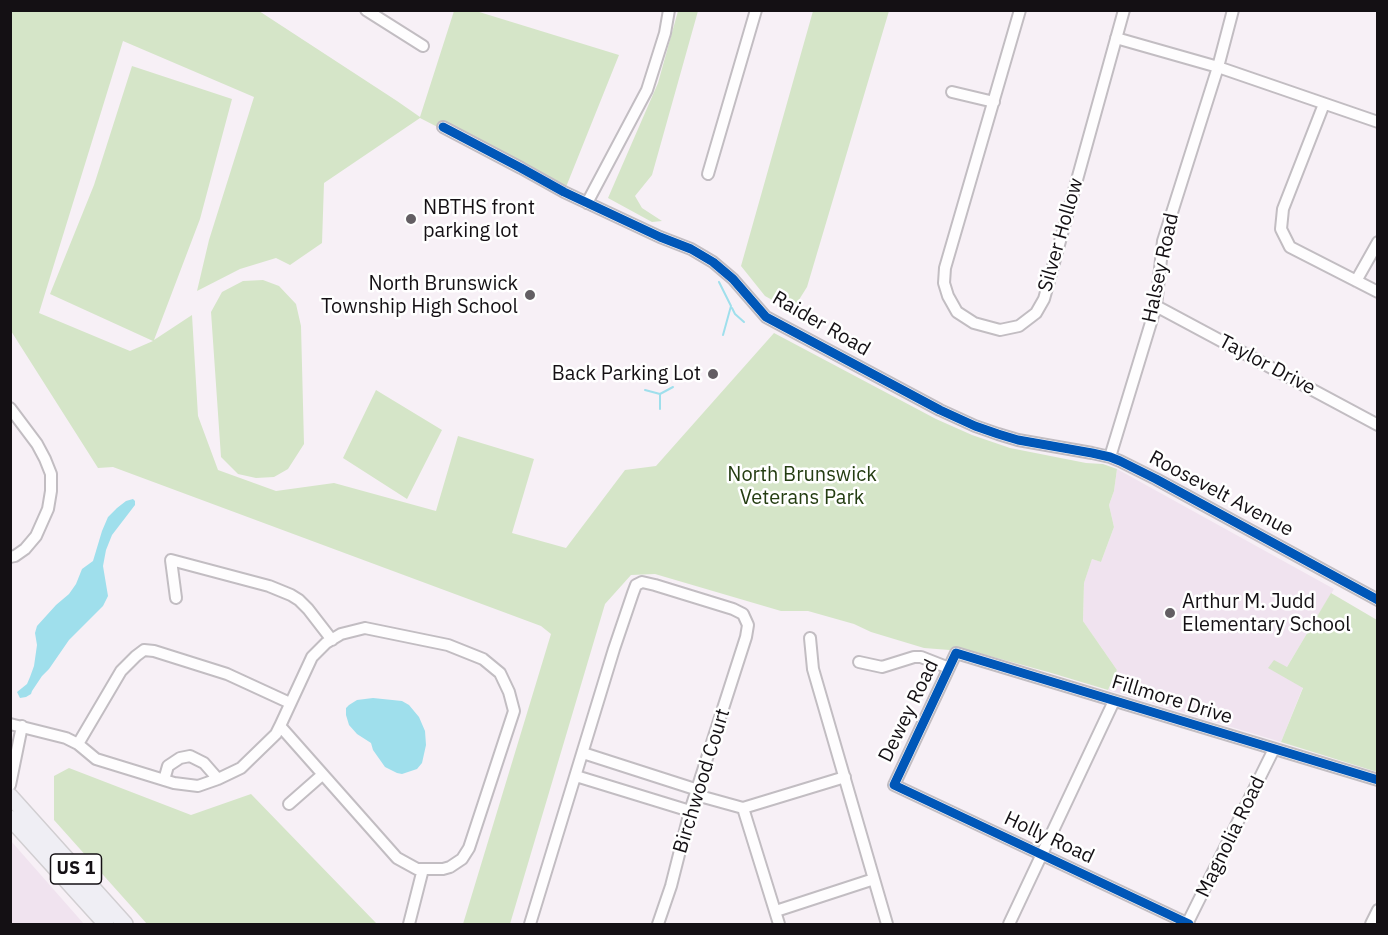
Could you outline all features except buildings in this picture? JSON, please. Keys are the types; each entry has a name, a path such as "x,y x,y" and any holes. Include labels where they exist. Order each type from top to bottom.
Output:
{"highway":[{"name":"US 1","path":"10,796 16,821 106,924"},
{"name":"US 1","path":"16,821 125,924"}],"street":[{"path":"366,10 423,46"},
{"path":"382,21 388,10"},
{"path":"587,203 647,90 669,10"},
{"path":"708,174 756,10"},
{"name":"Silver Hollow","path":"1020,10 945,268 944,283 957,312 974,323 1000,330 1019,326 1036,313 1044,299 1124,10"},
{"name":"Halsey Road","path":"1110,457 1156,306 1163,242 1218,67 1233,10"},
{"path":"1116,38 1218,67 1377,122"},
{"path":"952,92 994,102"},
{"path":"1324,104 1283,209 1281,229 1290,247 1377,292"},
{"name":"Raider Road","path":"442,127 564,192 691,249 713,262 733,279 766,317 779,325 975,426 1039,444"},
{"path":"1356,281 1377,242"},
{"name":"Taylor Drive","path":"1156,306 1377,425"},
{"path":"10,408 37,444 45,459 51,474 51,491 48,509 36,536 25,549 10,557"},
{"name":"Roosevelt Avenue","path":"1039,444 1110,457 1156,479 1377,600"},
{"path":"176,598 171,560 269,586 291,595 308,609 332,640"},
{"name":"Birchwood Court","path":"583,753 636,585 642,582 656,585 743,614 748,621 746,637 690,811 671,886 658,924"},
{"path":"10,724 66,738 78,744 96,759 174,783 198,786 241,768 276,734 279,726 312,657 341,634 364,628 448,645 483,658 500,673 509,692 514,711 469,848 462,859 442,869 423,869 396,858 279,726"},
{"path":"810,638 813,669 887,924"},
{"path":"78,744 121,671 144,650 154,651 227,674 290,703"},
{"name":"Dewey Road","path":"894,784 956,653"},
{"name":"Fillmore Drive","path":"956,653 1377,780"},
{"path":"859,662 882,667 921,657 949,668"},
{"path":"1009,924 1114,701"},
{"path":"10,786 22,726"},
{"name":"Magnolia Road","path":"1188,924 1274,749"},
{"path":"530,924 583,753 743,808 845,777"},
{"path":"164,780 168,766 180,758 190,756 204,763 218,779"},
{"path":"289,804 322,775"},
{"path":"576,776 690,811"},
{"name":"Holly Road","path":"894,784 1188,924"},
{"path":"743,808 779,924"},
{"path":"409,924 423,869"},
{"path":"776,911 874,879"},
{"path":"1371,924 1377,910"}],"shaded area":[{"path":"1117,469 1334,589 1282,675 1303,687 1281,742 1108,690 1117,670 1083,621 1084,583 1092,559 1101,562 1114,527 1109,505 1114,491"},
{"path":"11,841 84,924 11,924"}],"green space":[{"name":"North Brunswick Veterans Park","path":"11,11 259,11 420,117 454,11 476,11 619,55 564,192 420,118 324,183 322,243 290,265 276,258 240,269 197,291 209,240 254,97 123,41 39,313 130,351 153,341 50,294 94,185 132,66 232,99 200,219 154,340 192,315 198,416 218,470 276,491 334,483 436,511 458,436 534,459 512,533 566,548 625,470 656,466 774,333 936,419 972,435 1010,448 1086,463 1103,464 1117,469 1114,491 1109,505 1114,527 1101,562 1092,559 1084,583 1083,621 1117,670 1108,690 975,652 924,648 808,611 781,611 655,574 631,575 605,604 510,924 463,924 551,634 541,626 113,467 98,468 11,331"},
{"path":"678,11 698,11 652,175 635,196 642,208 662,221 652,222 608,198 658,83"},
{"path":"813,11 889,11 807,287 792,311 765,296 741,266"},
{"path":"263,280 279,286 296,304 301,326 304,444 288,469 274,477 256,478 238,474 221,457 211,312 222,292 243,281"},
{"path":"376,390 442,430 407,499 343,458"},
{"path":"1331,593 1377,620 1377,772 1281,742 1303,688 1268,668 1274,660 1287,667"},
{"path":"69,768 191,815 251,794 377,924 147,924 54,820 54,776"}],"water":[{"path":"133,499 135,505 112,535 106,550 103,566 108,596 103,606 69,640 31,694 20,698 17,692 27,684 34,666 37,626 69,594 82,569 93,561 108,517 126,501"},
{"path":"373,698 402,701 409,705 419,717 425,731 426,745 422,763 417,769 402,774 385,767 371,743 357,734 349,725 346,708 357,700"}],"waterway":[{"path":"719,282 731,306 723,335"},
{"path":"732,308 744,322"},
{"path":"645,390 660,394 673,387"},
{"path":"660,394 660,409"}],"cycle path":[{"path":"443,127 564,192 691,249 713,262 733,279 766,317 940,410 975,426 1018,440 1092,453 1120,461 1378,600"},
{"path":"1189,924 894,785 956,653 1378,780"}],"place":[{"name":"NBTHS front parking lot","path":"411,219"},
{"name":"North Brunswick Township High School","path":"530,295"},
{"name":"Back Parking Lot","path":"713,374"},
{"name":"Arthur M. Judd Elementary School","path":"1170,613"}]}
